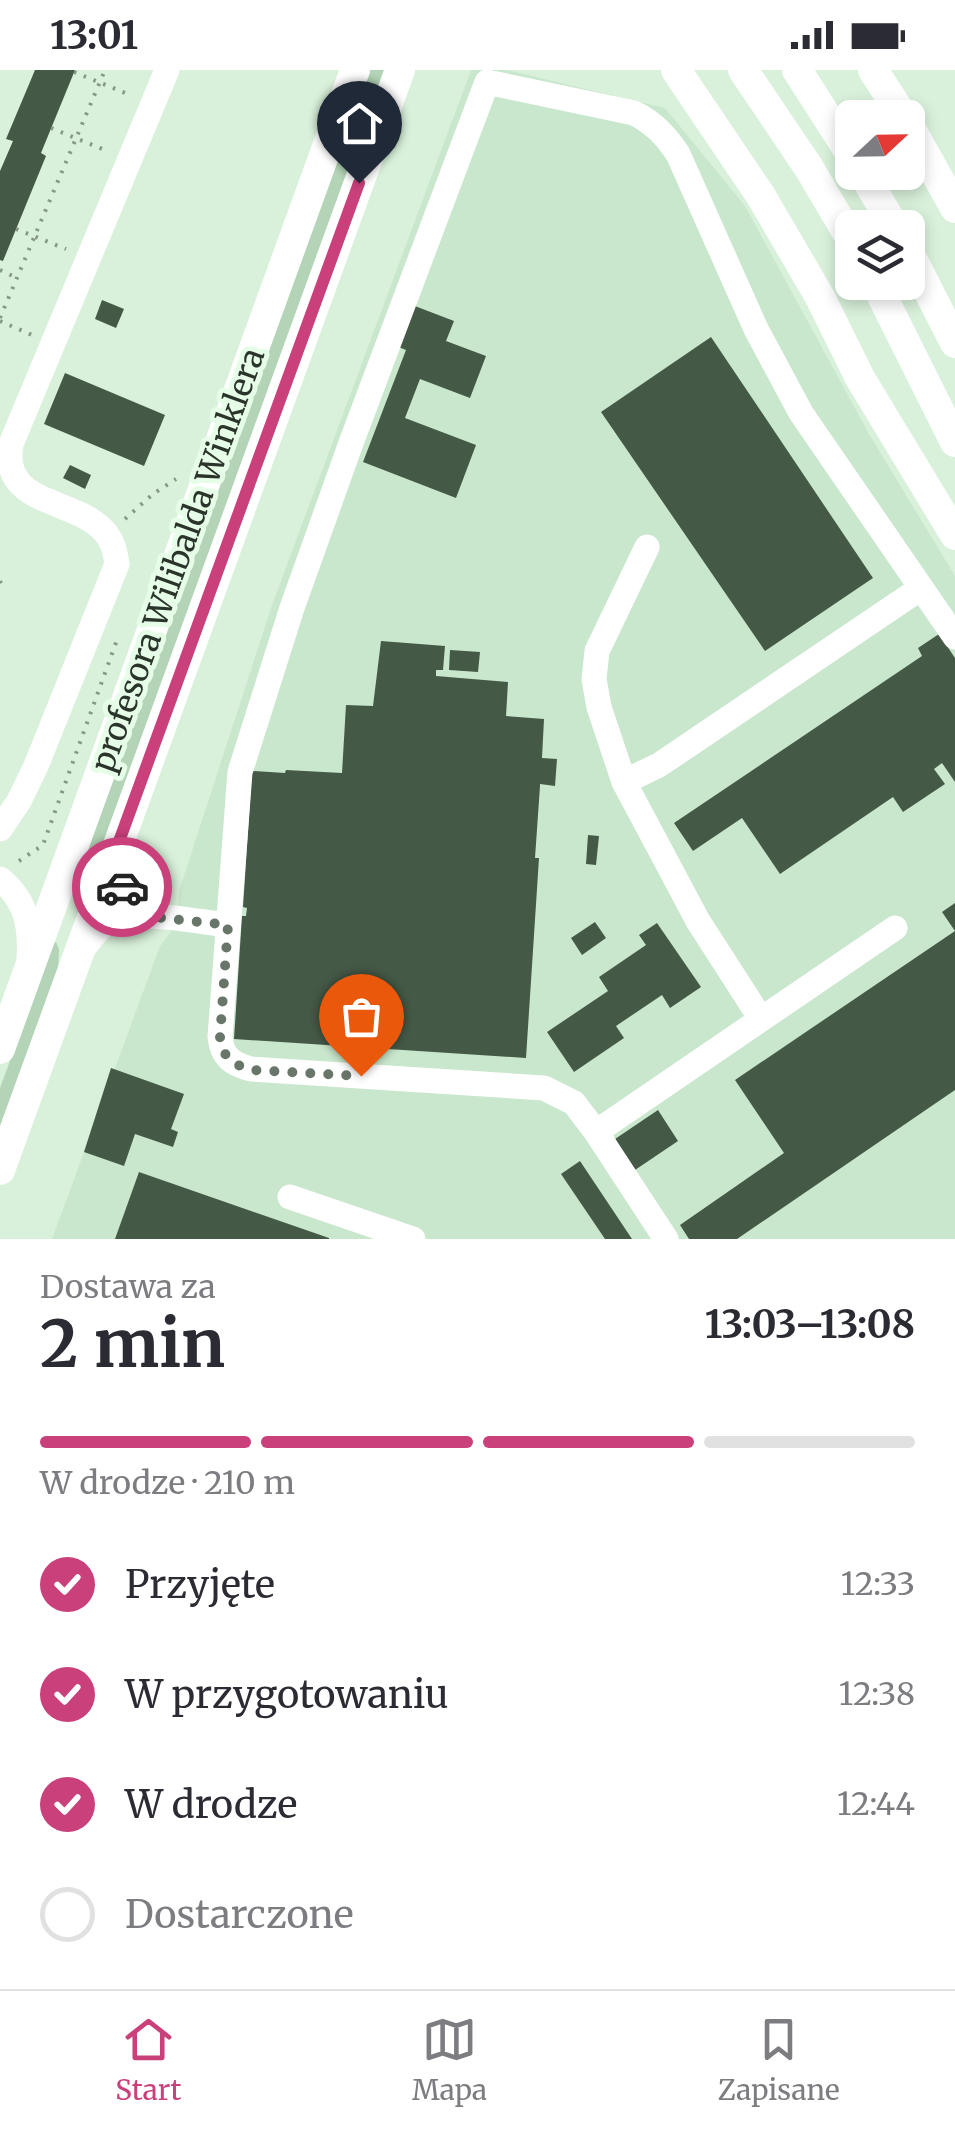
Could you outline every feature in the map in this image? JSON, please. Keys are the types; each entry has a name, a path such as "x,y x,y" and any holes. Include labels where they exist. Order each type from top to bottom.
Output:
{"main road":[{"name":"profesora Wilibalda Winklera","path":"0,1049 355,70"},
{"name":"profesora Wilibalda Winklera","path":"0,1170 400,70"},
{"path":"676,70 762,196 821,299 860,378 955,535"},
{"path":"743,70 835,212"},
{"path":"797,70 835,129"},
{"path":"873,70 892,100"},
{"path":"925,155 955,208"},
{"path":"925,285 955,343"},
{"path":"884,300 955,442"}],"street":[{"path":"0,829 36,766 117,564 114,544 102,528 20,486 10,471 8,458 167,70"},
{"path":"666,1239 574,1103 544,1088 251,1070 227,1058 220,1037 240,772 305,572 487,82 634,113 667,137 756,329 801,412 955,637"},
{"path":"647,547 597,651 594,679 599,707 624,782 698,921 762,1018"},
{"path":"624,782 659,764 921,588"},
{"path":"117,847 119,879 128,900 144,916"},
{"path":"5,884 29,889 65,870"},
{"path":"5,884 24,911 30,931 29,970"},
{"path":"79,953 102,926 122,918 144,916 228,925"},
{"path":"596,1132 895,928"},
{"path":"290,1197 413,1239"}],"path":[{"path":"53,344 0,319 105,70"},
{"path":"74,72 153,104"},
{"path":"52,128 130,161"},
{"path":"16,228 89,258"},
{"path":"0,270 17,278"},
{"path":"107,535 153,494 176,480"}],"shaded area":[{"path":"369,70 384,70 90,878 80,889 74,888"},
{"path":"471,70 507,70 665,108 745,206 869,434 955,576 955,1239 52,1239 160,946 170,933 179,891 272,605"},
{"path":"56,942 58,972 0,1133 0,1088"}],"building":[{"path":"35,70 75,70 41,153 46,156 3,261 0,171 13,141 6,139"},
{"path":"102,300 124,309 116,328 95,319"},
{"path":"407,303 454,321 446,341 486,356 470,398 420,379 405,418 476,445 456,498 363,462 406,350 391,344"},
{"path":"711,337 873,578 765,651 601,412"},
{"path":"65,373 165,415 144,466 44,424"},
{"path":"70,465 91,475 85,489 63,478"},
{"path":"939,634 955,658 955,782 942,763 934,769 945,784 903,812 893,797 780,874 742,818 693,851 674,823 922,656 918,648"},
{"path":"381,641 445,646 443,670 436,670 436,676 508,682 506,716 544,719 542,758 557,759 555,786 540,784 526,1058 234,1039 242,916 246,916 247,908 243,907 252,771 342,773 346,705 373,706"},
{"path":"450,650 480,652 478,672 449,670"},
{"path":"588,835 599,836 596,865 586,864"},
{"path":"955,903 955,931 942,912"},
{"path":"595,922 606,938 582,955 571,938"},
{"path":"657,923 701,987 670,1008 662,995 616,1026 624,1038 574,1072 547,1032 608,991 599,977 646,945 639,935"},
{"path":"955,931 955,1090 737,1239 689,1239 680,1225 784,1153 735,1080"},
{"path":"111,1068 184,1094 171,1129 178,1132 173,1147 135,1134 124,1166 84,1152"},
{"path":"658,1110 678,1141 635,1170 615,1139"},
{"path":"580,1161 632,1239 605,1239 561,1174"},
{"path":"139,1172 329,1238 329,1239 115,1239"}],"way so far":[{"path":"122,887 128,900 144,916 228,925 220,1037 227,1058 251,1070 361,1076"}],"route":[{"path":"122,887 117,847 359,183"}]}
